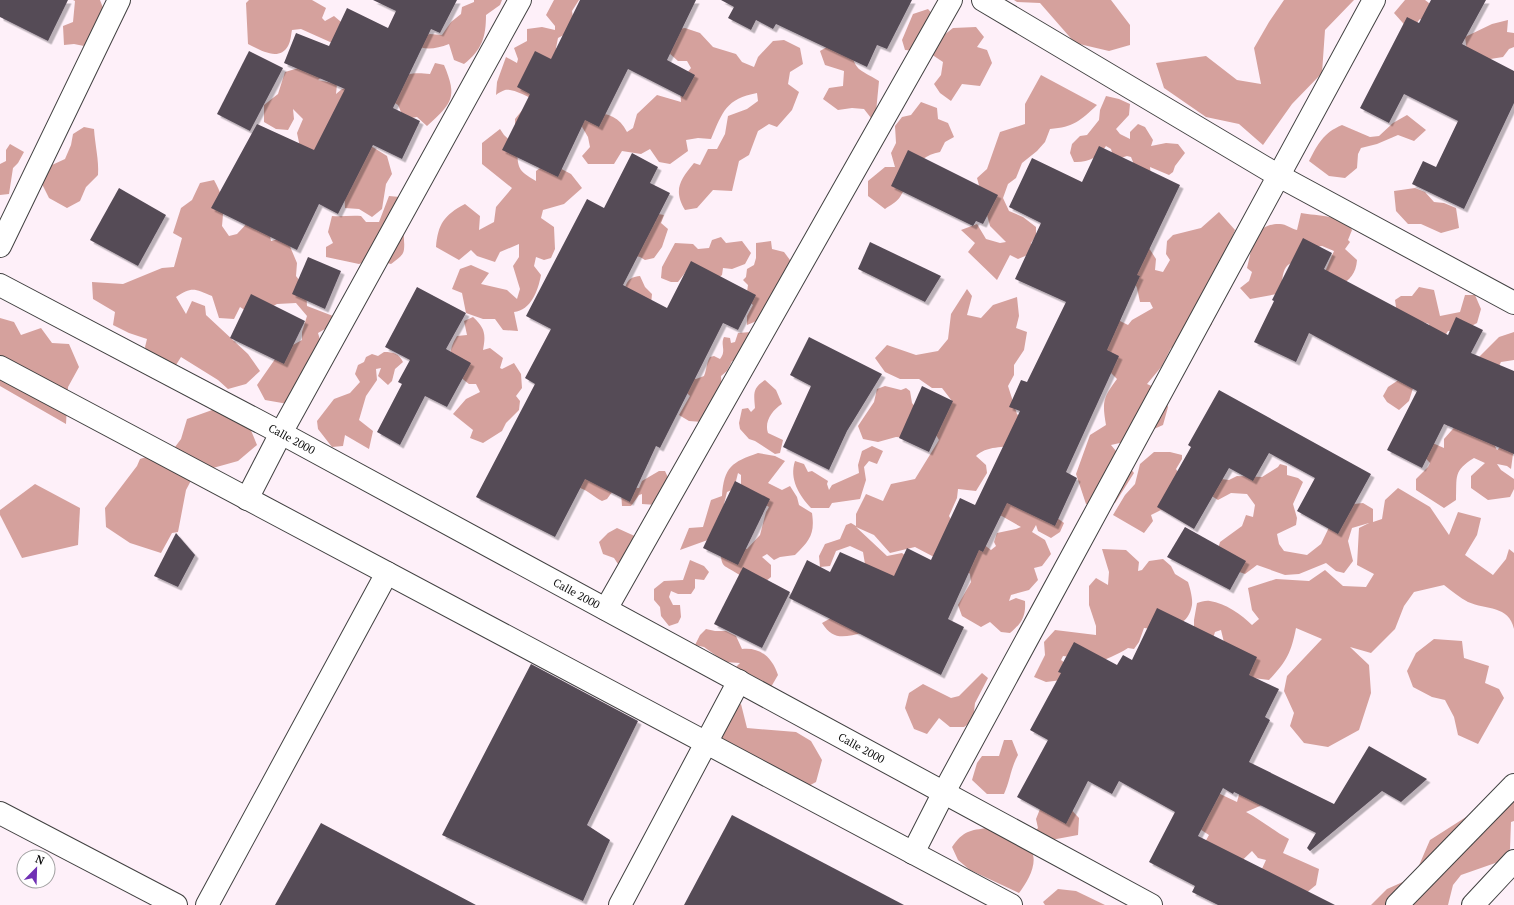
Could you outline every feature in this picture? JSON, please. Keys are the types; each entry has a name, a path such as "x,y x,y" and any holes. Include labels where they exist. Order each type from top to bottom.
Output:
{"street":[{"path":"0,246 119,0"},
{"path":"247,499 281,433 520,0"},
{"path":"606,609 951,0"},
{"path":"983,0 1279,176 1514,303"},
{"path":"913,853 943,794 1374,0"},
{"name":"Calle 2000","path":"0,285 281,433 739,681 943,794 1151,905"},
{"path":"0,367 1011,905"},
{"path":"207,905 387,573"},
{"path":"620,905 739,681"},
{"path":"1397,905 1514,785"},
{"path":"0,813 176,905"},
{"path":"1473,905 1514,861"}],"shaded area":[{"path":"73,0 100,0 108,21 94,48 74,44 64,45 63,26 73,22 75,1"},
{"path":"249,0 312,0 326,8 322,18 325,21 334,16 347,27 339,46 301,29 292,30 289,44 284,51 275,54 269,53 248,44 246,3"},
{"path":"474,0 502,0 500,5 486,15 485,30 482,42 475,54 464,64 454,60 449,44 432,48 414,46 418,37 430,34 442,35 451,22 461,14 462,7 474,2"},
{"path":"554,0 579,0 572,11 575,29 558,38 556,48 563,59 554,70 540,69 526,85 540,93 563,98 568,104 565,120 556,126 551,127 540,125 531,131 515,124 515,119 524,108 536,119 545,116 544,107 531,98 514,91 505,90 496,95 497,82 506,57 517,63 518,59 514,48 527,41 527,29 542,27 555,30 555,26 546,15"},
{"path":"1014,0 1111,0 1130,25 1130,45 1109,51 1075,43 1040,3 1017,2"},
{"path":"1284,0 1354,0 1325,30 1322,73 1292,104 1263,145 1239,124 1206,117 1164,88 1156,63 1206,56 1237,80 1261,84 1254,48"},
{"path":"1405,0 1425,0 1437,9 1429,26 1420,19 1410,31 1394,13"},
{"path":"928,9 940,23 944,35 953,28 976,27 984,37 977,47 987,50 992,63 980,86 962,84 951,101 940,93 934,84 941,75 943,62 928,52 905,50 902,40 913,14"},
{"path":"1508,20 1507,32 1514,33 1514,47 1509,49 1503,57 1484,60 1469,65 1465,37 1492,24"},
{"path":"685,28 700,33 713,47 736,54 742,62 754,67 758,57 773,41 784,40 800,48 803,64 790,72 788,84 799,92 792,110 777,127 769,124 758,131 749,155 739,161 732,191 713,190 697,208 685,210 679,197 679,191 685,175 694,163 700,165 708,149 717,149 725,134 728,116 747,109 758,101 757,93 738,99 727,108 711,139 698,138 686,140 688,151 670,164 659,162 650,149 641,154 622,151 614,164 588,164 582,156 590,147 588,137 581,125 588,113 601,113 616,119 627,132 633,128 637,114 657,95 681,102 682,84 685,76 691,68 687,61 678,61 669,53 678,29"},
{"path":"839,40 850,46 854,61 858,68 879,81 876,112 871,118 864,109 852,108 838,110 823,99 829,88 843,86 844,71 825,65 820,51"},
{"path":"435,63 444,65 451,85 450,99 447,105 427,126 417,117 404,119 398,105 383,96 398,80 403,77 421,73 430,74"},
{"path":"302,67 326,75 318,80 337,84 336,94 342,89 356,84 371,146 387,156 392,174 386,184 382,209 372,217 359,209 345,208 344,185 301,152 297,133 303,119 293,109 294,119 288,130 276,129 264,122 264,105 278,94 285,72"},
{"path":"1041,75 1097,105 1086,115 1071,125 1050,129 1045,142 1037,151 1022,163 1016,178 1008,184 1003,198 1009,211 1023,217 1036,227 1036,236 1031,243 1033,250 1030,254 1018,259 1010,255 997,280 968,252 975,243 961,230 977,224 986,239 1000,243 1006,242 990,226 977,178 987,169 1000,132 1025,124 1025,104"},
{"path":"1106,96 1119,99 1130,104 1129,115 1116,129 1120,134 1130,139 1130,132 1138,124 1145,127 1153,140 1151,146 1166,143 1178,144 1185,153 1175,166 1173,172 1169,175 1150,167 1151,178 1130,171 1133,162 1131,157 1127,156 1114,160 1111,149 1106,146 1100,153 1088,160 1074,162 1070,153 1072,144 1080,136 1087,135 1099,120 1100,110"},
{"path":"921,102 937,108 938,119 948,123 954,137 945,142 940,152 930,155 918,164 899,199 885,209 868,196 868,181 885,167 895,167 891,153 896,143 895,126 902,117 911,115"},
{"path":"1407,115 1426,130 1414,141 1398,135 1377,144 1361,148 1358,154 1357,168 1345,178 1329,176 1309,161 1318,144 1335,128 1342,125 1370,137 1379,136 1393,123"},
{"path":"84,127 94,129 98,175 86,187 80,201 67,208 49,198 41,182 52,165 65,159 71,145 73,134"},
{"path":"500,129 504,135 517,147 518,164 525,174 536,181 536,171 548,162 571,174 582,188 564,204 543,210 541,218 554,227 555,249 551,258 544,260 536,257 534,266 541,275 540,281 536,293 529,304 525,308 514,312 518,331 503,330 495,319 483,319 466,313 462,293 452,289 460,269 471,265 489,273 481,284 507,290 517,299 520,289 513,266 519,257 519,244 500,252 495,262 477,256 471,250 459,260 436,247 438,232 443,221 452,212 465,204 480,216 479,230 494,222 496,207 512,188 482,164 482,143"},
{"path":"10,144 24,152 18,163 13,168 9,194 0,195 0,164 6,161 6,150"},
{"path":"214,180 220,192 222,202 222,226 229,236 237,234 251,219 268,225 271,241 286,237 297,263 296,276 306,289 307,306 333,316 332,325 318,333 321,343 300,388 291,390 288,404 265,400 257,385 280,352 302,340 302,332 307,316 296,303 277,304 254,316 240,307 234,319 219,318 212,296 197,290 186,291 176,297 186,314 192,301 205,306 206,315 248,354 260,371 246,384 228,389 218,380 181,357 176,365 167,369 148,358 145,347 147,339 129,333 113,325 115,312 93,299 92,282 123,284 162,268 174,267 182,238 173,233 181,208 192,200 200,183"},
{"path":"1415,188 1425,192 1434,202 1444,203 1456,208 1459,228 1441,233 1421,224 1408,224 1396,211 1394,191"},
{"path":"389,196 400,197 404,249 403,253 399,257 391,264 373,259 359,264 326,257 326,247 333,243 328,232 332,216 361,216 366,222 379,222"},
{"path":"1219,212 1235,230 1226,253 1208,281 1205,294 1212,324 1203,336 1171,348 1162,366 1147,384 1163,391 1168,407 1163,425 1124,442 1111,445 1134,473 1115,503 1086,504 1076,474 1090,435 1106,425 1104,410 1105,400 1117,379 1101,363 1112,317 1128,325 1132,320 1153,308 1150,302 1140,302 1137,288 1130,272 1147,245 1156,259 1155,270 1163,272 1170,260 1166,254 1167,241 1173,235 1201,228"},
{"path":"653,213 664,215 661,223 668,229 662,247 654,258 645,260 629,254"},
{"path":"1301,213 1330,217 1343,221 1348,225 1352,230 1348,240 1350,242 1345,249 1357,260 1354,273 1339,287 1321,281 1334,251 1322,246 1308,248 1303,255 1286,267 1282,280 1282,293 1250,299 1240,288 1249,281 1252,272 1247,268 1255,238 1259,232 1271,225 1282,224 1297,230"},
{"path":"721,237 726,243 742,241 751,253 745,264 732,269 723,268 722,275 713,282 688,269 678,282 671,282 661,278 662,267 675,243 693,244 698,249 709,248 712,240"},
{"path":"771,241 772,249 784,252 790,260 791,267 759,320 747,325 747,316 753,305 746,299 748,285 743,280 746,277 747,269 754,265 756,258 756,243"},
{"path":"640,276 645,287 652,294 650,315 623,295 626,284 632,278"},
{"path":"1419,287 1434,290 1440,316 1460,312 1465,295 1475,295 1481,309 1477,323 1462,331 1448,331 1414,385 1409,401 1399,410 1387,402 1383,396 1388,387 1400,379 1431,336 1429,324 1397,314 1395,300 1401,296 1412,296"},
{"path":"967,289 972,296 967,315 981,318 993,305 1017,297 1019,316 1016,328 1027,332 1024,350 1014,365 1014,375 1008,386 1017,414 1030,426 1017,446 985,450 976,456 986,465 987,473 976,491 958,489 957,498 949,516 956,529 934,557 915,547 890,553 874,535 856,527 887,556 902,553 916,564 864,633 846,636 836,635 826,629 822,623 838,614 866,570 863,552 850,546 836,551 830,566 820,567 819,556 825,544 840,539 846,525 851,523 856,526 856,514 866,494 883,501 891,484 915,479 939,440 932,428 952,401 942,388 932,388 919,379 900,379 885,372 875,358 887,345 916,355 938,351 948,339 951,314"},
{"path":"473,317 484,332 483,350 490,348 503,358 500,368 502,369 514,363 521,374 522,388 516,396 520,401 519,410 506,423 502,431 483,443 470,438 473,430 453,414 466,399 480,392 476,384 469,384 458,374 451,363 450,357 453,343 457,336 467,335 464,321"},
{"path":"0,318 14,322 21,335 41,328 52,343 69,344 79,367 68,387 66,424 0,386"},
{"path":"751,332 736,361 732,361 727,371 721,376 722,393 702,422 689,421 679,415 690,396 681,387 687,376 696,379 704,376 710,357 714,356 720,359 722,356 724,337 730,338 731,343 735,342 738,333"},
{"path":"1514,332 1514,360 1501,362 1485,389 1463,413 1447,426 1447,407 1475,361 1499,337"},
{"path":"384,352 396,354 403,362 395,369 392,381 388,385 378,376 381,368 376,369 377,380 366,396 359,420 373,431 369,449 345,435 343,446 332,447 318,429 317,421 334,399 350,393 360,382 355,374 358,365 364,362 366,357 372,354 378,356"},
{"path":"765,380 776,390 782,404 772,413 767,425 768,433 783,440 780,453 775,454 755,441 749,439 740,429 739,423 742,409 748,408 751,412 755,408 754,399 756,389"},
{"path":"885,386 901,390 906,388 910,391 912,403 921,414 908,438 896,437 878,442 863,439 858,426 874,402 877,389"},
{"path":"215,409 250,428 257,445 238,461 195,473 186,490 178,532 172,533 161,553 130,543 106,527 105,508 137,466 140,459 162,452 172,451 181,439 187,419"},
{"path":"1459,422 1490,436 1497,450 1505,443 1514,454 1511,469 1507,466 1497,464 1501,470 1514,479 1514,489 1510,497 1488,500 1471,488 1471,476 1485,463 1474,458 1459,471 1456,500 1444,508 1416,490 1416,479 1430,463 1419,451 1428,441 1444,448 1444,439"},
{"path":"872,446 883,451 877,464 869,461 864,467 866,480 860,499 832,503 829,508 811,508 796,486 793,474 795,461 804,464 808,472 812,471 828,481 827,484 829,490 832,485 859,473 858,465 862,451"},
{"path":"1154,452 1170,452 1182,455 1182,459 1176,469 1184,483 1171,505 1151,515 1153,521 1144,533 1113,515 1125,495 1135,484 1140,464"},
{"path":"758,453 775,456 785,461 768,483 782,490 790,486 797,497 799,505 812,513 813,520 812,532 808,541 795,555 780,557 774,560 767,554 762,557 771,565 771,577 761,585 749,581 726,567 722,563 721,559 720,547 734,545 747,549 760,535 766,512 769,507 741,489 741,475 738,473 734,489 727,492 716,537 680,550 689,528 703,527 711,500 722,496 725,478 731,467 742,459"},
{"path":"557,457 615,488 607,499 602,501 580,488 579,483"},
{"path":"1280,464 1287,466 1287,475 1298,478 1303,482 1293,504 1297,518 1296,525 1277,534 1279,544 1284,551 1307,555 1321,544 1335,515 1345,505 1363,503 1373,509 1373,522 1382,519 1385,500 1398,488 1430,507 1449,535 1458,512 1481,518 1477,535 1465,555 1493,575 1506,559 1509,549 1514,553 1514,629 1511,621 1502,612 1468,602 1444,585 1414,592 1404,606 1395,629 1371,653 1350,647 1369,665 1371,693 1359,730 1328,747 1304,743 1290,726 1294,713 1284,691 1287,676 1322,639 1296,628 1290,650 1284,662 1269,680 1238,676 1229,663 1221,630 1215,632 1209,651 1194,642 1194,620 1197,603 1208,601 1221,604 1243,617 1252,625 1259,619 1252,610 1248,588 1276,579 1309,581 1325,570 1343,586 1366,587 1374,574 1357,565 1359,528 1369,523 1352,528 1348,541 1353,561 1344,573 1336,571 1326,563 1299,574 1285,575 1257,565 1245,574 1223,566 1215,559 1220,542 1242,526 1246,515 1253,517 1255,505 1247,494 1231,493 1218,500 1207,493 1213,478 1229,480 1237,476 1262,477 1278,467"},
{"path":"659,471 665,471 671,484 657,505 642,504 642,494 639,495 631,506 622,506 621,492 628,488 639,488 642,481"},
{"path":"35,484 80,508 78,545 22,558 0,515 0,510"},
{"path":"1003,493 1053,515 1064,523 1060,532 1051,538 1038,531 1036,525 1032,532 1045,540 1051,554 1042,566 1034,568 1038,580 1029,590 1011,595 1009,601 1016,598 1025,601 1025,611 1018,626 1010,633 1001,632 990,622 981,627 962,616 958,605 971,582 970,574 962,564 979,541 991,550 996,546 994,542 997,533 1021,527 1000,515"},
{"path":"617,528 639,538 620,567 614,558 603,554 599,542 608,533"},
{"path":"1102,549 1126,550 1139,562 1138,571 1142,570 1149,561 1163,559 1171,566 1175,574 1188,582 1192,600 1190,613 1186,619 1174,627 1159,629 1144,628 1139,642 1134,649 1128,648 1094,665 1080,658 1063,656 1061,660 1069,666 1070,679 1046,682 1034,677 1045,655 1044,642 1055,630 1096,635 1096,626 1089,605 1089,586 1096,578 1108,585 1109,572"},
{"path":"690,560 704,566 709,572 704,580 695,579 695,588 691,594 678,594 671,591 669,597 673,605 680,605 681,617 678,623 669,626 661,616 660,607 654,600 654,589 664,581 683,580"},
{"path":"706,629 726,631 736,636 742,649 760,652 769,658 778,675 771,687 729,664 736,667 740,663 725,662 704,647 695,645 700,635"},
{"path":"1434,639 1462,641 1464,658 1489,666 1485,683 1499,689 1504,698 1478,744 1458,735 1454,717 1445,700 1432,697 1413,687 1407,671 1416,653"},
{"path":"982,673 988,678 975,703 973,721 964,727 950,727 939,718 927,734 914,729 905,708 909,693 923,684 951,698 959,696"},
{"path":"741,704 747,728 796,732 811,741 822,760 816,782 801,790 716,747 712,716"},
{"path":"1004,740 1012,740 1018,755 1004,794 987,794 972,780 977,763 982,756 999,756"},
{"path":"1240,791 1274,800 1246,812 1289,839 1283,853 1319,869 1316,885 1294,903 1256,882 1266,860 1258,858 1252,851 1230,872 1196,858 1209,835 1192,824 1218,793 1237,802"},
{"path":"1514,799 1514,821 1511,822 1510,849 1501,861 1461,875 1453,885 1448,905 1371,905 1387,889 1414,877 1430,840 1477,810"},
{"path":"1064,802 1079,818 1078,835 1051,840 1033,834 1038,828 1036,819 1042,804"},
{"path":"988,828 1021,840 1030,847 1033,853 1033,867 1027,881 1019,893 970,870 958,860 952,847 963,834"},
{"path":"1058,889 1076,891 1105,905 1045,905 1043,902"}],"building":[{"path":"0,0 68,0 48,41 0,17"},
{"path":"373,0 457,0 440,33 431,29 393,108 420,121 402,159 373,145 338,214 319,204 297,250 211,208 257,124 314,150 345,89 284,63 296,33 329,46 347,8 388,28 396,11"},
{"path":"580,0 696,0 667,60 695,75 683,97 628,69 599,127 585,120 558,177 502,150 530,94 517,87 535,51 551,59"},
{"path":"721,0 912,0 887,49 877,45 867,67 776,24 773,29 756,20 751,30 728,18 734,7"},
{"path":"1431,0 1486,0 1462,44 1514,71 1514,103 1464,209 1412,184 1423,161 1436,167 1458,121 1404,94 1389,123 1360,108 1407,17 1419,23"},
{"path":"249,51 283,68 250,131 217,114"},
{"path":"1099,146 1180,185 1137,275 1140,276 1107,350 1119,356 1066,472 1077,478 1055,526 1007,503 983,552 979,550 948,619 964,627 941,675 789,598 807,560 830,572 840,552 894,576 907,548 931,560 960,498 975,505 1020,411 1009,407 1021,380 1027,382 1066,302 1015,279 1041,223 1009,207 1032,158 1082,182"},
{"path":"908,150 998,195 983,224 976,221 973,226 891,186"},
{"path":"632,153 658,167 650,183 670,193 623,285 667,308 691,261 756,295 738,330 723,323 660,448 656,446 630,502 585,479 555,537 476,497 535,384 525,378 551,329 526,316 587,199 604,208"},
{"path":"119,188 166,215 138,266 90,240"},
{"path":"1303,238 1332,253 1324,269 1448,335 1456,317 1483,330 1471,353 1514,371 1514,454 1444,424 1422,468 1387,450 1417,391 1309,333 1296,362 1254,342 1274,301 1272,300"},
{"path":"870,242 941,276 925,302 858,269"},
{"path":"308,257 341,271 325,309 292,294"},
{"path":"417,287 466,313 446,349 471,363 447,407 425,396 400,445 377,432 402,384 398,382 410,360 385,347"},
{"path":"251,294 305,321 284,364 230,338"},
{"path":"809,337 882,374 847,431 829,470 783,447 811,386 790,375"},
{"path":"922,386 953,401 929,452 899,438"},
{"path":"1219,390 1371,474 1338,534 1297,511 1315,478 1269,453 1253,481 1229,468 1194,529 1157,507 1191,447 1188,445"},
{"path":"735,481 770,499 738,565 703,548"},
{"path":"1185,527 1246,561 1230,590 1167,557"},
{"path":"176,533 195,555 178,587 154,576"},
{"path":"743,567 790,592 762,648 714,624"},
{"path":"1157,608 1257,657 1249,675 1279,689 1265,717 1270,720 1249,762 1334,804 1369,746 1427,779 1401,802 1382,791 1310,851 1307,848 1316,833 1223,788 1198,836 1335,905 1218,905 1192,892 1195,886 1149,862 1175,812 1119,781 1112,794 1088,781 1066,824 1017,797 1048,740 1030,730 1061,673 1058,672 1074,642 1117,665 1123,655 1132,660"},
{"path":"531,664 638,721 587,825 610,840 583,901 442,835"},
{"path":"732,815 904,905 684,905"},
{"path":"321,823 421,876 476,905 275,905"}]}
